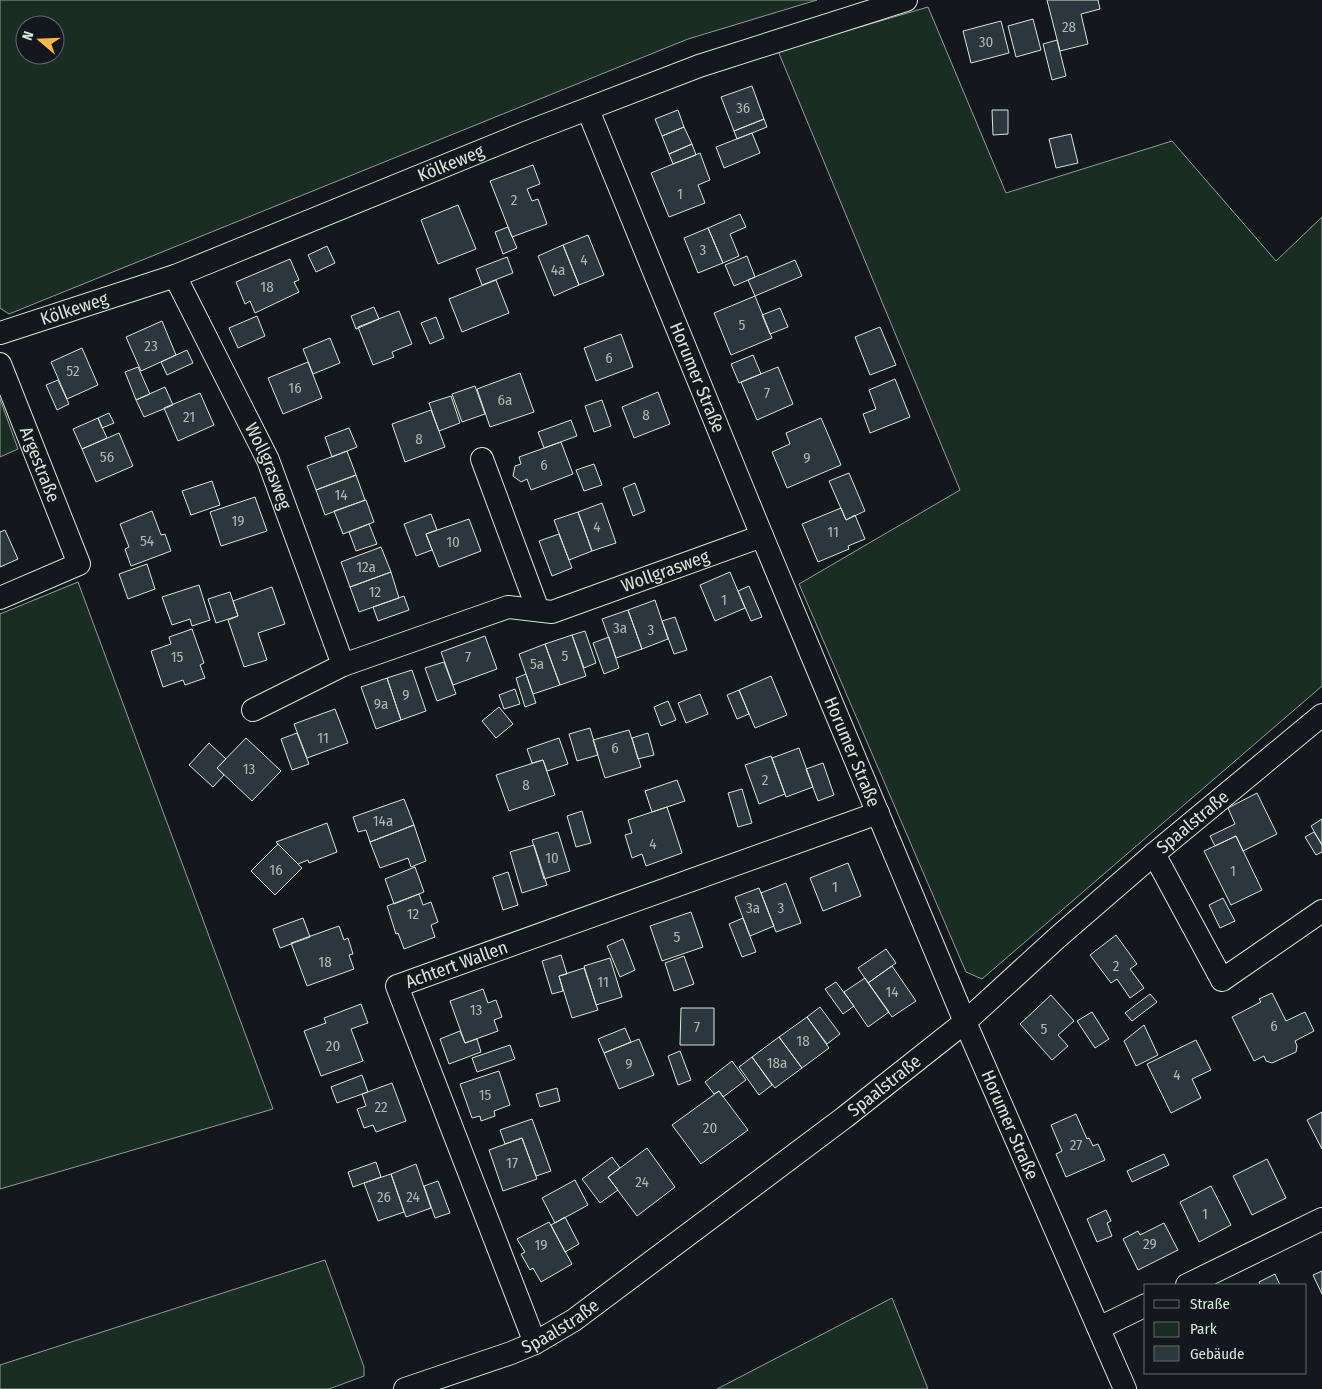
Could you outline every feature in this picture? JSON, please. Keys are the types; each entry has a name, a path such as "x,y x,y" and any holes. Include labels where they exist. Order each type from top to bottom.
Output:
{"street":[{"name":"Kölkeweg","path":"0,333 175,276 699,66 906,0"},
{"name":"Horumer Straße","path":"588,110 762,536 965,1022 1125,1389"},
{"name":"Wollgrasweg","path":"175,276 268,460 343,665"},
{"name":"Argestraße","path":"0,364 79,564 0,598"},
{"path":"482,459 538,610"},
{"name":"Wollgrasweg","path":"253,710 343,665 508,607 552,612 762,536"},
{"name":"Spaalstraße","path":"405,1389 535,1343 574,1320 846,1117 965,1022 1058,937 1154,854 1322,715"},
{"name":"Achtert Wallen","path":"535,1343 397,986 878,813"},
{"path":"1154,854 1222,980 1322,912"},
{"path":"1189,1284 1322,1219"},
{"path":"1099,1328 1144,1306"}],"green space":[{"path":"0,0 817,0 688,39 9,314 0,308"},
{"path":"928,7 1006,193 1172,141 1276,261 1322,217 1322,686 982,979 966,972 799,584 960,490 778,51"},
{"path":"0,399 18,449 0,457"},
{"path":"78,582 273,1109 0,1189 0,614"},
{"path":"325,1260 364,1367 364,1376 329,1389 0,1389 0,1365"},
{"path":"892,1298 928,1389 717,1389"}],"building":[{"path":"1047,0 1098,0 1100,9 1081,14 1088,44 1060,51"},
{"path":"1033,19 1041,50 1016,57 1008,26"},
{"path":"1001,21 1009,53 971,63 963,31"},
{"path":"1057,40 1066,76 1052,80 1043,44"},
{"path":"752,86 764,119 734,131 721,97"},
{"path":"678,110 684,127 662,136 655,119"},
{"path":"992,110 1008,110 1008,134 993,135"},
{"path":"764,119 767,127 737,139 734,131"},
{"path":"684,127 692,144 669,154 662,136"},
{"path":"752,133 760,153 724,168 716,147"},
{"path":"1071,134 1078,163 1056,168 1049,139"},
{"path":"692,144 696,155 673,164 669,154"},
{"path":"700,153 710,180 698,185 705,203 669,217 651,173"},
{"path":"533,165 540,184 527,189 532,201 538,199 547,224 512,237 490,181"},
{"path":"458,205 476,249 438,264 421,220"},
{"path":"740,214 746,227 730,234 739,256 723,263 708,228"},
{"path":"508,227 517,248 503,254 495,232"},
{"path":"708,228 723,263 698,273 684,238"},
{"path":"588,235 604,275 579,285 563,245"},
{"path":"563,245 579,285 554,296 538,256"},
{"path":"327,246 335,263 316,272 308,255"},
{"path":"747,256 755,277 734,286 725,265"},
{"path":"507,257 513,273 482,285 476,269"},
{"path":"290,259 299,280 294,282 299,292 255,313 250,301 245,304 236,282"},
{"path":"795,260 802,276 755,296 748,280"},
{"path":"496,280 509,313 462,332 449,299"},
{"path":"755,296 772,338 731,355 714,313"},
{"path":"374,307 379,319 356,329 351,316"},
{"path":"780,308 788,327 770,334 762,315"},
{"path":"399,311 412,344 392,352 394,357 373,365 358,327"},
{"path":"257,316 265,336 238,348 229,328"},
{"path":"436,317 444,338 430,344 421,323"},
{"path":"162,321 176,355 141,371 126,337"},
{"path":"880,327 896,365 870,375 855,337"},
{"path":"621,334 633,367 596,381 584,348"},
{"path":"330,338 340,363 313,374 303,349"},
{"path":"82,348 98,385 67,399 51,362"},
{"path":"187,350 193,363 167,375 161,362"},
{"path":"753,355 761,374 739,383 731,364"},
{"path":"308,362 322,398 283,414 268,378"},
{"path":"138,367 150,394 136,400 125,372"},
{"path":"778,367 793,404 757,420 741,382"},
{"path":"520,373 534,412 490,427 477,389"},
{"path":"895,379 910,417 870,433 863,414 876,409 869,390"},
{"path":"58,380 69,404 57,410 46,385"},
{"path":"475,386 485,414 462,422 452,394"},
{"path":"165,387 173,405 144,417 136,400"},
{"path":"658,392 670,424 634,438 622,407"},
{"path":"200,393 214,425 178,441 164,408"},
{"path":"451,396 460,423 439,431 429,403"},
{"path":"602,400 611,426 594,432 585,406"},
{"path":"431,410 445,447 405,462 392,424"},
{"path":"109,413 114,423 102,428 98,418"},
{"path":"98,418 107,438 82,449 73,429"},
{"path":"821,418 841,465 787,488 772,452 790,444 786,433"},
{"path":"571,420 577,436 544,448 538,432"},
{"path":"349,428 357,447 332,457 325,437"},
{"path":"119,433 133,466 96,482 82,449"},
{"path":"561,442 573,474 531,490 527,479 521,482 513,476 515,466 521,464 519,457"},
{"path":"347,451 356,475 316,490 307,466"},
{"path":"594,464 602,485 584,491 576,470"},
{"path":"849,473 865,511 846,520 829,481"},
{"path":"356,475 365,500 325,515 316,490"},
{"path":"212,481 220,505 191,515 182,491"},
{"path":"635,483 645,511 633,516 623,488"},
{"path":"255,497 267,531 221,546 210,512"},
{"path":"366,500 374,522 343,534 334,511"},
{"path":"602,503 616,543 592,551 578,512"},
{"path":"841,508 846,520 855,515 865,539 848,546 849,549 818,562 802,524"},
{"path":"152,511 161,535 165,534 171,551 131,566 125,549 129,547 120,524"},
{"path":"578,512 592,551 569,560 554,520"},
{"path":"431,514 437,530 426,534 432,550 416,556 404,524"},
{"path":"469,519 481,551 439,567 426,534"},
{"path":"369,524 377,544 356,551 349,532"},
{"path":"5,530 18,559 0,567 0,532"},
{"path":"559,534 572,568 552,576 539,541"},
{"path":"381,547 391,572 350,587 341,562"},
{"path":"147,564 155,589 128,599 119,574"},
{"path":"391,572 399,598 359,612 350,587"},
{"path":"730,572 745,608 715,621 700,585"},
{"path":"199,585 210,620 192,626 190,619 172,625 162,597"},
{"path":"749,586 762,617 751,621 738,591"},
{"path":"272,587 285,624 258,633 267,660 244,667 228,620 238,616 233,601"},
{"path":"230,592 238,616 216,623 208,599"},
{"path":"404,596 409,610 378,621 373,607"},
{"path":"655,600 668,639 642,649 628,610"},
{"path":"628,610 642,649 616,658 602,619"},
{"path":"675,617 687,650 674,654 662,621"},
{"path":"192,629 204,663 200,665 205,678 185,685 183,680 163,687 151,651 171,644 169,637"},
{"path":"585,631 596,663 584,668 572,635"},
{"path":"572,635 586,676 560,685 545,644"},
{"path":"485,636 497,669 453,685 441,652"},
{"path":"609,637 619,668 604,674 593,643"},
{"path":"545,644 560,685 533,694 519,654"},
{"path":"444,662 456,694 437,701 425,668"},
{"path":"412,670 426,711 401,720 387,678"},
{"path":"526,674 536,703 525,707 516,678"},
{"path":"771,676 787,715 755,728 739,690"},
{"path":"387,678 401,720 376,729 361,687"},
{"path":"515,689 520,704 504,709 499,695"},
{"path":"739,690 749,714 737,719 727,695"},
{"path":"700,694 708,714 686,723 678,703"},
{"path":"668,701 676,720 661,726 654,707"},
{"path":"499,707 513,724 496,738 482,721"},
{"path":"335,709 348,743 307,758 294,724"},
{"path":"590,728 598,755 577,761 569,734"},
{"path":"629,730 641,767 605,778 593,740"},
{"path":"297,733 309,764 292,770 281,739"},
{"path":"648,733 654,755 638,759 632,738"},
{"path":"246,738 281,771 252,801 217,768"},
{"path":"559,738 568,764 547,771 543,760 532,763 527,749"},
{"path":"209,743 226,759 217,768 224,775 213,787 189,765"},
{"path":"799,748 813,787 786,797 772,758"},
{"path":"771,756 785,794 759,804 745,765"},
{"path":"543,760 555,795 509,811 496,775"},
{"path":"823,763 834,795 818,801 806,769"},
{"path":"677,780 685,801 652,812 645,791"},
{"path":"742,789 752,823 738,827 728,793"},
{"path":"1257,793 1277,834 1243,851 1236,836 1215,846 1210,836 1235,824 1228,808"},
{"path":"404,799 414,825 370,842 366,830 358,832 353,817"},
{"path":"667,807 682,853 646,866 642,854 632,858 625,835 632,833 628,820"},
{"path":"582,811 591,843 576,847 567,816"},
{"path":"1322,819 1322,845 1311,826"},
{"path":"327,823 337,852 309,863 308,860 298,864 276,842"},
{"path":"414,825 426,861 411,867 408,858 380,868 370,842"},
{"path":"558,832 570,871 544,879 532,840"},
{"path":"1314,832 1322,845 1322,852 1316,855 1305,837"},
{"path":"1236,836 1262,890 1231,905 1204,851"},
{"path":"278,844 302,868 275,895 251,871"},
{"path":"534,845 547,885 522,893 510,852"},
{"path":"848,863 861,896 823,911 810,878"},
{"path":"415,867 424,892 394,904 385,879"},
{"path":"508,872 518,905 503,910 493,877"},
{"path":"786,883 801,923 776,932 761,893"},
{"path":"759,888 774,926 750,936 735,897"},
{"path":"419,894 423,905 431,902 438,922 431,925 435,937 404,949 398,933 396,934 387,906"},
{"path":"1223,898 1235,921 1220,928 1209,905"},
{"path":"691,912 703,947 662,961 650,926"},
{"path":"303,918 310,937 280,948 273,929"},
{"path":"743,918 756,952 742,957 729,924"},
{"path":"339,926 344,940 348,938 353,954 349,955 354,969 307,986 291,943"},
{"path":"1116,935 1137,964 1130,969 1144,988 1130,998 1117,979 1111,983 1090,955"},
{"path":"623,939 635,970 620,977 607,946"},
{"path":"886,949 896,963 868,983 858,968"},
{"path":"561,955 567,974 559,976 563,991 552,994 542,961"},
{"path":"684,956 694,984 674,991 665,963"},
{"path":"610,958 622,997 596,1005 584,966"},
{"path":"892,966 916,1001 892,1017 868,983"},
{"path":"584,968 598,1010 572,1018 559,976"},
{"path":"865,978 889,1012 868,1027 844,992"},
{"path":"836,982 854,1006 843,1014 825,989"},
{"path":"483,989 488,1003 496,1000 502,1017 494,1020 498,1031 465,1043 450,1001"},
{"path":"1272,993 1286,1021 1305,1012 1314,1031 1295,1041 1297,1046 1296,1052 1272,1063 1266,1061 1264,1056 1254,1061 1232,1017 1261,1002 1259,999"},
{"path":"1150,994 1157,1002 1132,1021 1125,1013"},
{"path":"1051,995 1074,1021 1058,1035 1068,1046 1052,1060 1020,1024"},
{"path":"361,1004 368,1023 351,1029 363,1061 321,1076 304,1031 326,1023 324,1018"},
{"path":"820,1007 840,1034 827,1044 807,1017"},
{"path":"681,1008 714,1008 714,1045 680,1045"},
{"path":"1092,1012 1109,1039 1095,1048 1077,1021"},
{"path":"807,1017 829,1048 802,1068 779,1037"},
{"path":"1144,1025 1158,1055 1136,1066 1124,1041"},
{"path":"625,1028 631,1042 604,1053 598,1039"},
{"path":"460,1031 465,1043 477,1039 481,1052 449,1064 440,1039"},
{"path":"779,1037 802,1068 775,1088 752,1057"},
{"path":"639,1039 654,1075 619,1089 604,1053"},
{"path":"1196,1040 1211,1070 1192,1079 1201,1098 1171,1113 1147,1064"},
{"path":"510,1045 515,1059 477,1072 472,1058"},
{"path":"680,1051 691,1080 678,1085 668,1056"},
{"path":"752,1057 772,1085 759,1095 739,1067"},
{"path":"732,1061 746,1080 723,1097 719,1091 714,1094 705,1082"},
{"path":"499,1071 510,1105 494,1111 495,1116 481,1121 480,1116 472,1118 460,1084"},
{"path":"362,1075 368,1092 337,1103 331,1087"},
{"path":"392,1083 406,1121 376,1132 373,1125 364,1128 357,1109 366,1106 362,1094"},
{"path":"557,1088 560,1101 540,1107 536,1094"},
{"path":"719,1091 748,1130 701,1164 672,1125"},
{"path":"1322,1112 1322,1149 1307,1120"},
{"path":"1076,1114 1087,1139 1089,1138 1093,1146 1098,1144 1105,1160 1066,1177 1056,1154 1062,1151 1051,1125"},
{"path":"532,1119 551,1171 536,1176 522,1138 505,1144 500,1130"},
{"path":"522,1138 537,1179 503,1191 489,1150"},
{"path":"647,1148 675,1187 637,1216 608,1177"},
{"path":"1164,1154 1169,1165 1132,1182 1127,1171"},
{"path":"612,1157 620,1168 608,1177 618,1190 600,1203 582,1179"},
{"path":"1267,1159 1286,1198 1252,1215 1233,1176"},
{"path":"376,1162 381,1177 353,1187 348,1172"},
{"path":"416,1164 431,1208 406,1217 391,1174"},
{"path":"391,1174 404,1212 378,1221 364,1183"},
{"path":"575,1180 588,1205 555,1223 542,1198"},
{"path":"438,1181 450,1213 435,1218 424,1186"},
{"path":"1211,1186 1231,1225 1199,1242 1180,1202"},
{"path":"1106,1210 1111,1221 1107,1223 1112,1236 1097,1242 1087,1219"},
{"path":"565,1217 579,1244 565,1252 551,1225"},
{"path":"549,1222 572,1264 541,1282 533,1268 530,1270 521,1254 525,1252 517,1239"},
{"path":"1164,1223 1178,1250 1138,1270 1123,1239 1138,1231 1140,1235"},
{"path":"1322,1271 1322,1294 1313,1275"},
{"path":"1275,1274 1280,1284 1260,1284 1259,1282"}]}
